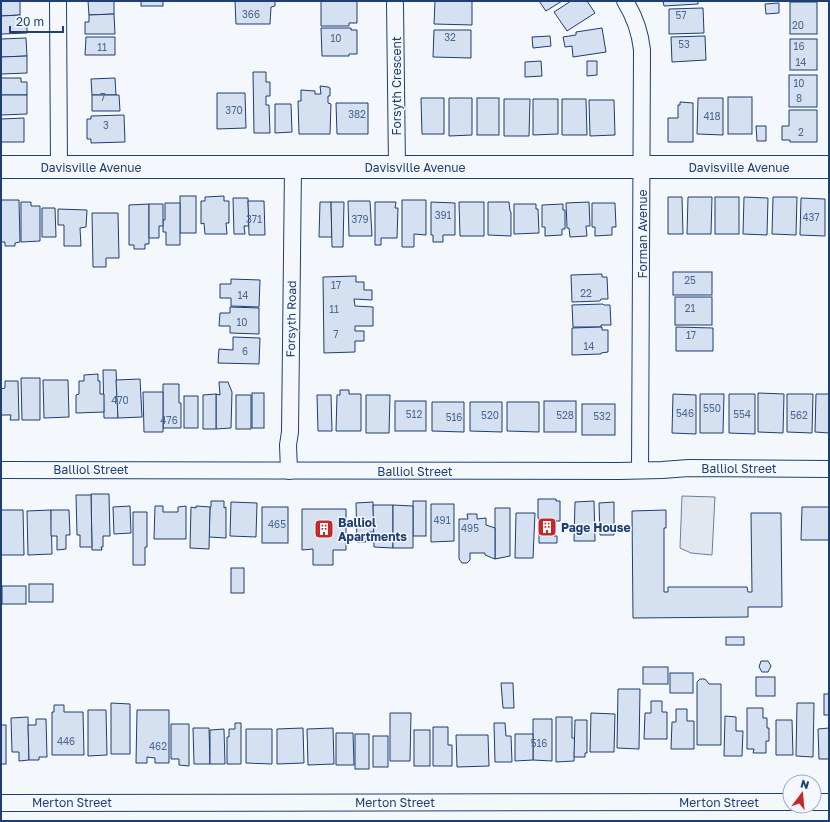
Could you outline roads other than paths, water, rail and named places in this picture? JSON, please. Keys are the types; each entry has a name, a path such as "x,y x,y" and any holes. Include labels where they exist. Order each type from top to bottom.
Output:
{"street":[{"path":"58,1 59,167"},
{"name":"Forman Avenue","path":"625,1 634,16 638,27 642,50 640,470"},
{"name":"Forsyth Crescent","path":"395,4 397,167"},
{"name":"Davisville Avenue","path":"1,167 829,167"},
{"name":"Forsyth Road","path":"289,471 288,445 290,432 294,167"},
{"name":"Balliol Street","path":"1,470 289,471 640,470 690,468 829,469"},
{"name":"Merton Street","path":"1,803 782,802"}],"place":[{"name":"Page House","path":"547,527"},
{"name":"Balliol Apartments","path":"324,529"}]}
